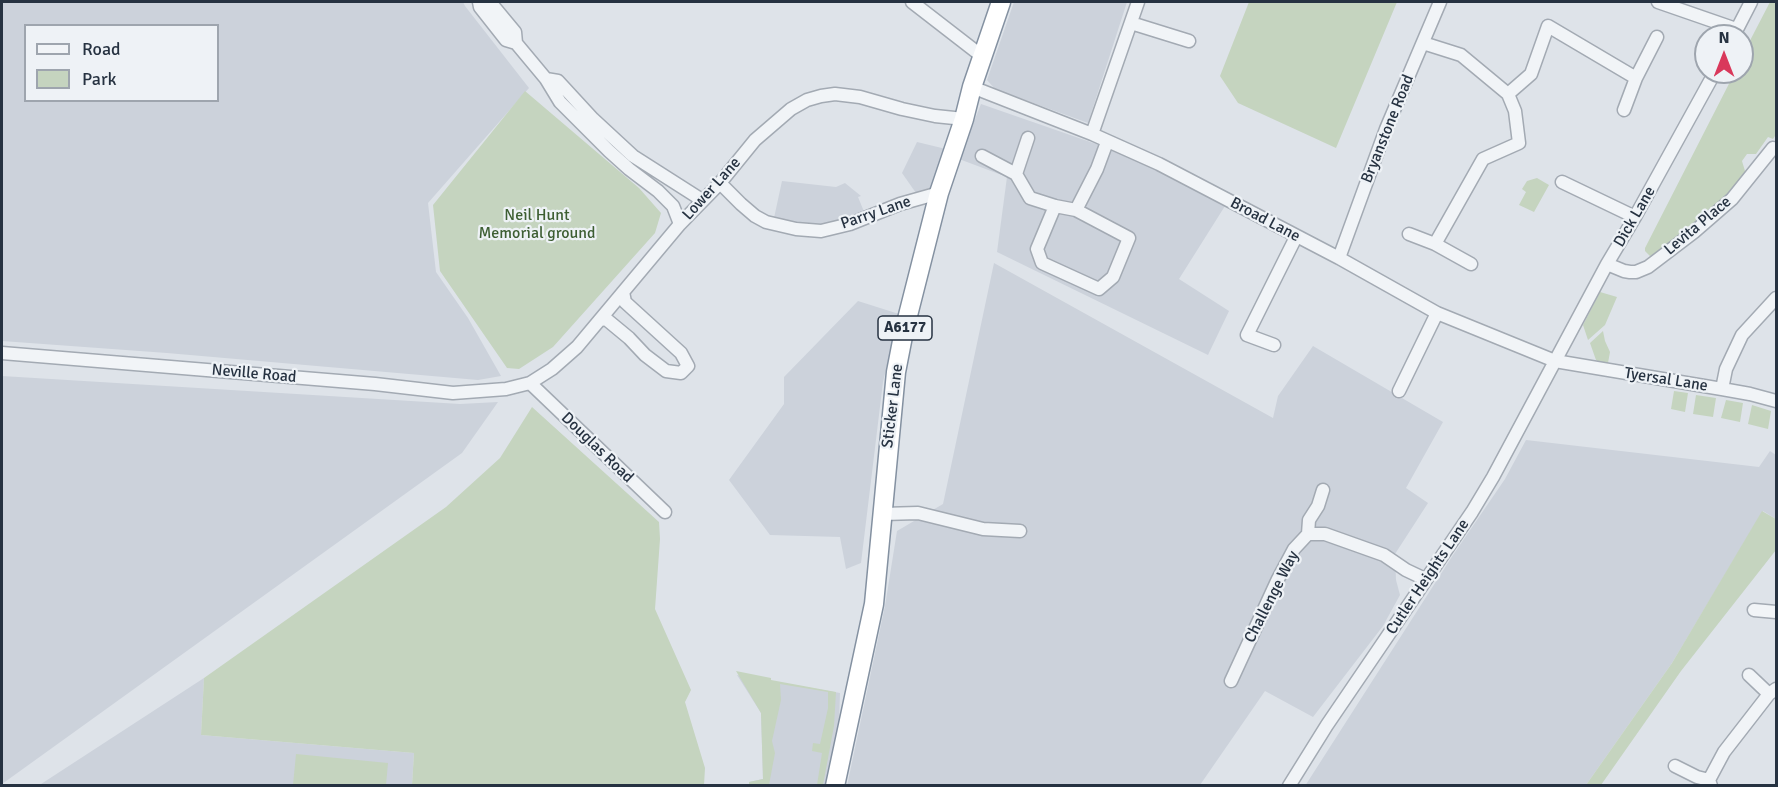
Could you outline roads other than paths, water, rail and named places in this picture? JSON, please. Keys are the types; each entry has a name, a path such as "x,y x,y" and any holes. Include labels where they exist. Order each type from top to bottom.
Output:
{"highway":[{"name":"Sticker Lane","path":"835,786 874,604 896,372 904,331 939,193 1001,2"}],"street":[{"path":"478,2 506,40 516,43"},
{"path":"490,2 514,33 516,43 546,79 560,102 629,170 658,190 673,206 680,224"},
{"path":"912,2 983,57"},
{"path":"1092,134 1138,2"},
{"name":"Bryanstone Road","path":"1339,258 1386,129 1440,2"},
{"path":"1658,2 1713,24"},
{"path":"1740,24 1751,2"},
{"path":"1131,23 1189,41"},
{"path":"1508,94 1531,74 1548,26 1636,78"},
{"path":"1624,110 1636,78 1658,38"},
{"path":"1423,43 1461,55 1508,94 1515,111 1519,143 1483,159 1435,244"},
{"path":"546,79 558,81 592,119 633,156 702,201"},
{"name":"Dick Lane","path":"1555,361 1708,84"},
{"name":"Broad Lane","path":"972,87 1092,134 1159,164 1339,258 1437,313 1555,361"},
{"name":"Lower Lane","path":"506,388 530,383 552,369 576,347 755,140 791,109 807,100 836,94 860,97 902,109 964,120"},
{"path":"1016,174 1028,138"},
{"path":"1076,210 1097,169 1107,142"},
{"name":"Levita Place","path":"1607,264 1630,272 1648,267 1732,199 1773,148"},
{"path":"982,156 1016,174 1030,198 1076,210 1129,238 1113,277 1099,289 1042,263 1037,249 1055,206"},
{"path":"1562,182 1635,217"},
{"name":"Parry Lane","path":"720,183 755,216 766,222 796,229 821,231 850,224 900,204 939,193"},
{"path":"1409,234 1435,244 1471,264"},
{"path":"1274,345 1247,335 1296,237"},
{"path":"600,320 606,319 666,371 681,374 688,366 681,353 625,302 623,292"},
{"path":"1722,389 1726,369 1742,335 1776,298"},
{"path":"1399,391 1437,313"},
{"name":"Neville Road","path":"2,353 375,384 453,393 506,388"},
{"name":"Tyersal Lane","path":"1555,361 1722,389 1776,401"},
{"name":"Cutler Heights Lane","path":"1290,786 1327,725 1494,477 1555,361"},
{"name":"Douglas Road","path":"530,383 664,512"},
{"path":"1308,534 1309,520 1318,506 1323,490"},
{"path":"883,514 918,513 983,529 1020,531"},
{"name":"Challenge Way","path":"1231,681 1278,579 1294,549 1308,534 1325,534 1384,555 1406,570 1425,579"},
{"path":"1754,610 1776,612"},
{"path":"1675,766 1710,783 1724,752 1773,692 1749,675"}],"park label":[{"name":"Neil Hunt Memorial ground","path":"537,225"}]}
